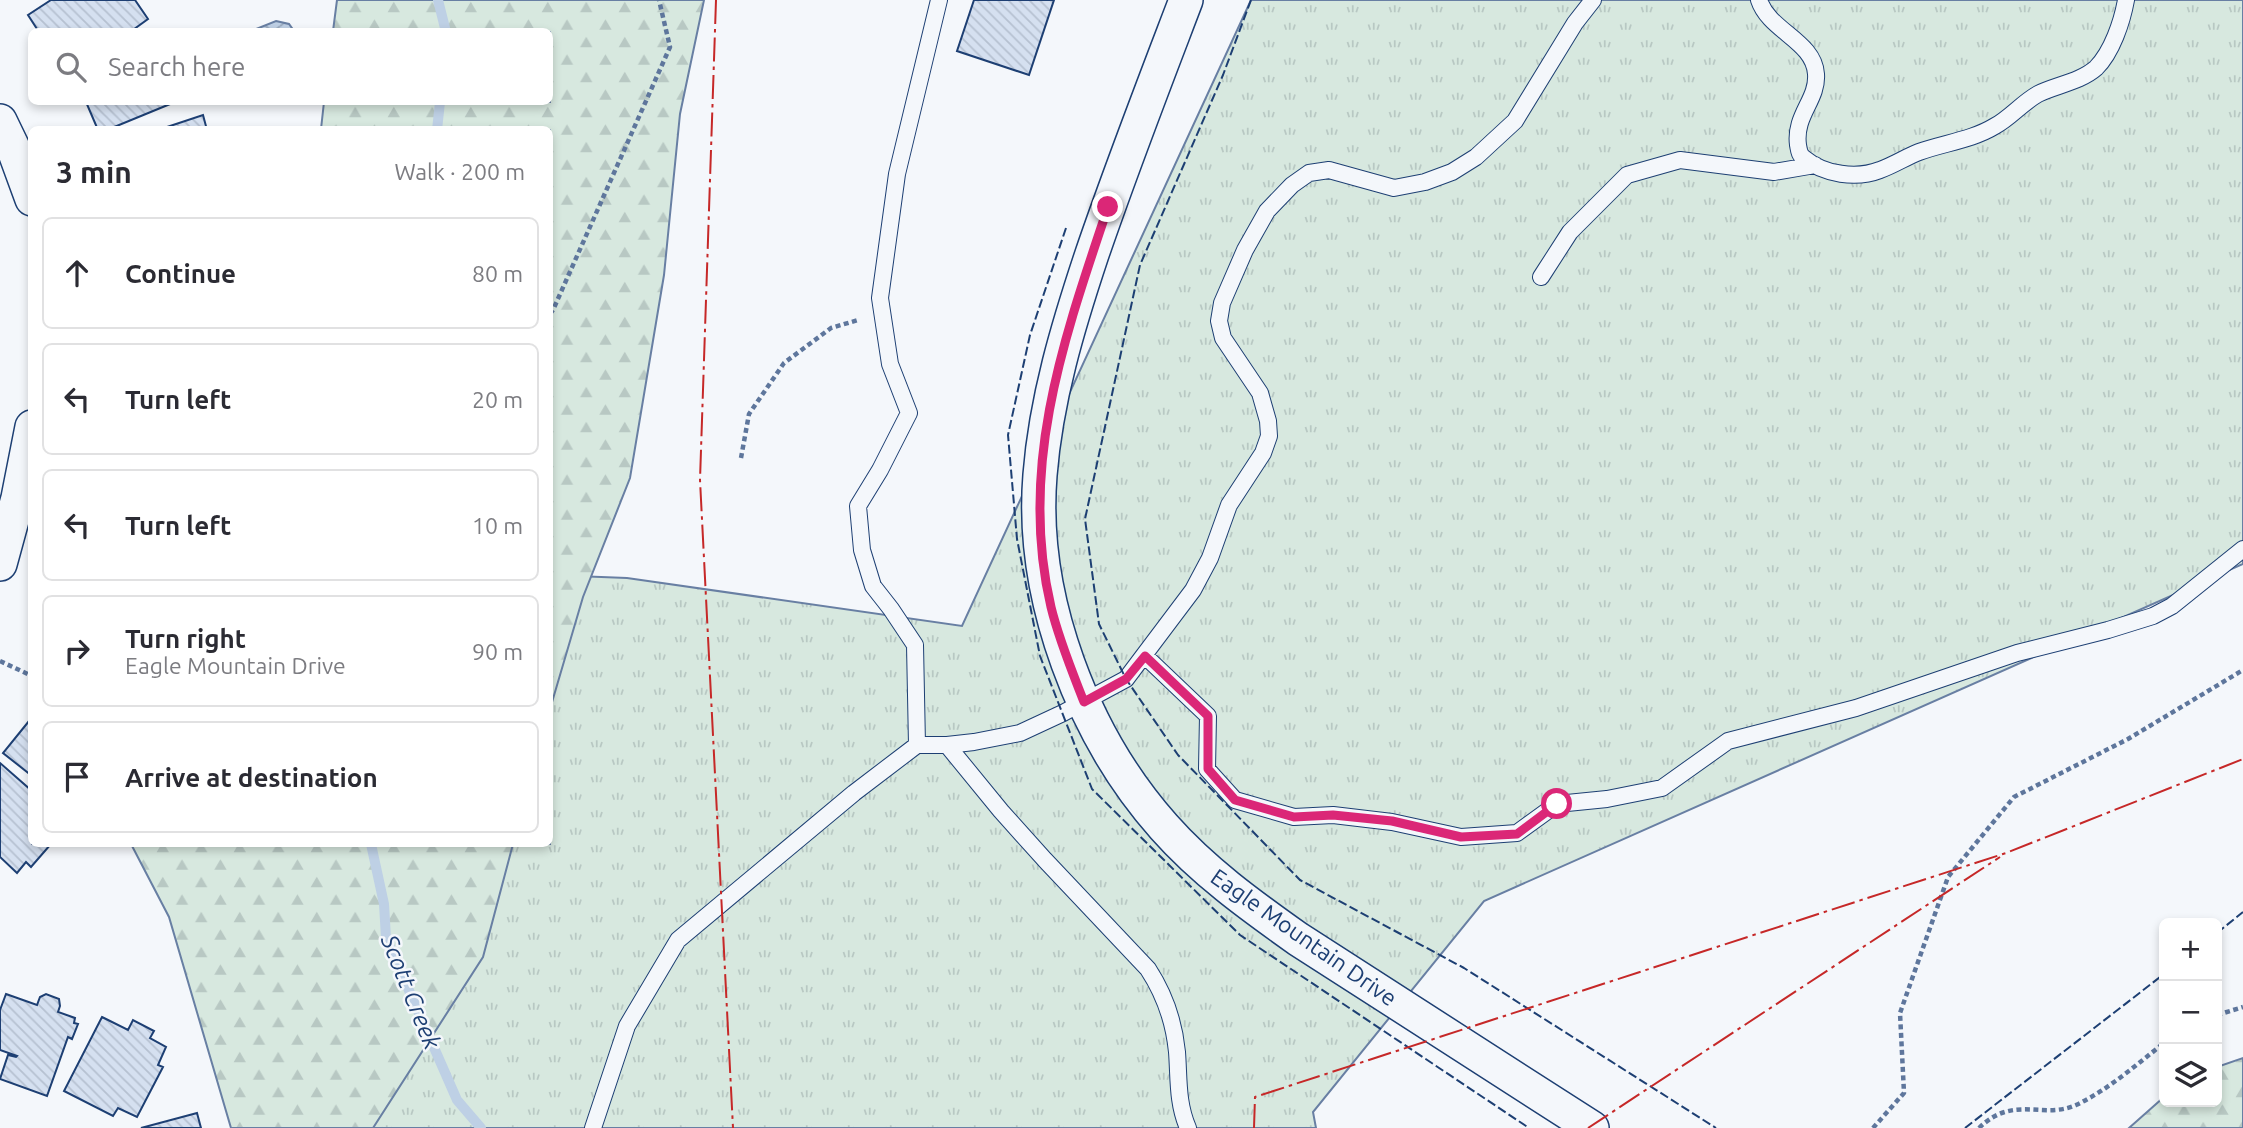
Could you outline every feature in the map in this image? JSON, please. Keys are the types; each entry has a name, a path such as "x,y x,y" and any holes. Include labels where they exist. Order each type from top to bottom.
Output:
{"street":[{"name":"Eagle Mountain Drive","path":"1186,0 1108,207 1077,301 1057,372 1044,439 1039,500 1042,555 1064,652 1100,736 1135,792 1180,844 1230,891 1298,939 1592,1128"},
{"path":"0,121 28,188"},
{"path":"0,564 18,498 28,447"}],"lane":[{"path":"917,745 915,645 873,586 863,551 858,506 909,413 890,364 880,298 897,174 939,0"},
{"path":"593,1128 627,1026 678,940 917,745 947,745 1020,733 1126,679 1145,656 1203,575 1229,505 1263,453 1269,436 1260,393 1223,338 1219,321 1223,303 1245,250 1267,211 1292,185 1309,173 1329,170 1394,188 1434,179 1476,158 1515,121 1592,0"},
{"path":"1759,0 1772,22 1802,47 1815,67 1817,78 1813,92 1796,131 1799,152 1815,165 1835,173 1855,174 1879,171 1917,153 1964,140 1995,126 2037,94 2095,68 2117,32 2126,0"},
{"path":"1541,277 1570,232 1628,175 1680,160 1774,172 1815,165"},
{"path":"1145,656 1208,716 1208,769 1235,800 1294,817 1333,815 1392,821 1461,837 1517,834 1557,804 1607,799 1662,788 1728,740 1856,708 2017,653 2153,616 2172,606 2243,549"},
{"path":"947,745 1001,811 1125,943 1155,979 1172,1018 1177,1051 1178,1088 1188,1128"}],"path":[{"path":"553,309 670,47 659,0"},
{"path":"741,458 749,414 784,363 831,328 882,312"},
{"path":"0,661 28,674"},
{"path":"1873,1128 1904,1093 1900,1013 1948,877 2014,797 2128,739 2243,670"},
{"path":"2222,1014 2243,1007"},
{"path":"1979,1128 1989,1118 2004,1112 2073,1107 2120,1077 2163,1044"}],"green space":[{"path":"337,0 704,0 680,114 664,275 630,478 583,597 553,699 553,126 321,126 324,105 553,105 553,28 333,28"},
{"path":"1251,0 2243,0 2243,564 1484,901 1313,1112 1316,1128 304,1128 382,847 553,847 553,575 627,578 962,626"},
{"path":"133,847 512,847 483,957 373,1128 231,1128 169,917"},
{"path":"2243,1058 2243,1128 2129,1128 2159,1101 2159,1107 2222,1107 2222,1065"}],"water":[{"path":"276,21 289,24 292,28 258,28"}],"building":[{"path":"51,0 135,0 148,19 136,28 36,28 28,15"},
{"path":"974,0 1054,0 1029,75 957,51"},
{"path":"87,105 168,105 117,126 96,126"},
{"path":"203,115 206,126 170,126"},
{"path":"28,722 28,773 3,753"},
{"path":"0,763 28,788 28,847 48,847 31,867 26,862 17,873 0,857"},
{"path":"6,994 37,1005 40,997 46,994 59,999 58,1012 75,1018 74,1023 78,1024 72,1039 68,1037 47,1096 0,1079 8,1055 17,1056 0,1050 0,1010"},
{"path":"102,1017 128,1030 133,1020 154,1031 150,1038 166,1047 158,1065 163,1067 137,1117 118,1108 113,1116 64,1091"},
{"path":"197,1113 201,1128 141,1128"}],"waterway":[{"name":"Scott Creek","path":"438,0 445,28"},
{"name":"Scott Creek","path":"437,126 440,105"},
{"name":"Scott Creek","path":"372,847 384,904 386,938 457,1100 481,1128"}],"fence":[{"path":"1251,0 1223,75 1140,265 1085,519 1099,624 1126,679 1178,755 1300,880 1464,968 1716,1128"},
{"path":"1066,228 1030,335 1008,435 1017,539 1040,656 1092,789 1240,935 1529,1128"},
{"path":"2222,929 2243,912"},
{"path":"1965,1128 2159,978"}],"power":[{"path":"716,0 700,480 733,1128"},
{"path":"1254,1128 1255,1097 2006,853 2243,759"},
{"path":"1588,1128 2000,857"}],"route":[{"path":"1108,207 1057,372 1047,420 1040,477 1042,555 1051,604 1064,652 1084,702 1126,679 1145,656 1208,716 1208,769 1235,800 1294,817 1333,815 1392,821 1461,837 1517,834 1557,804"}]}
